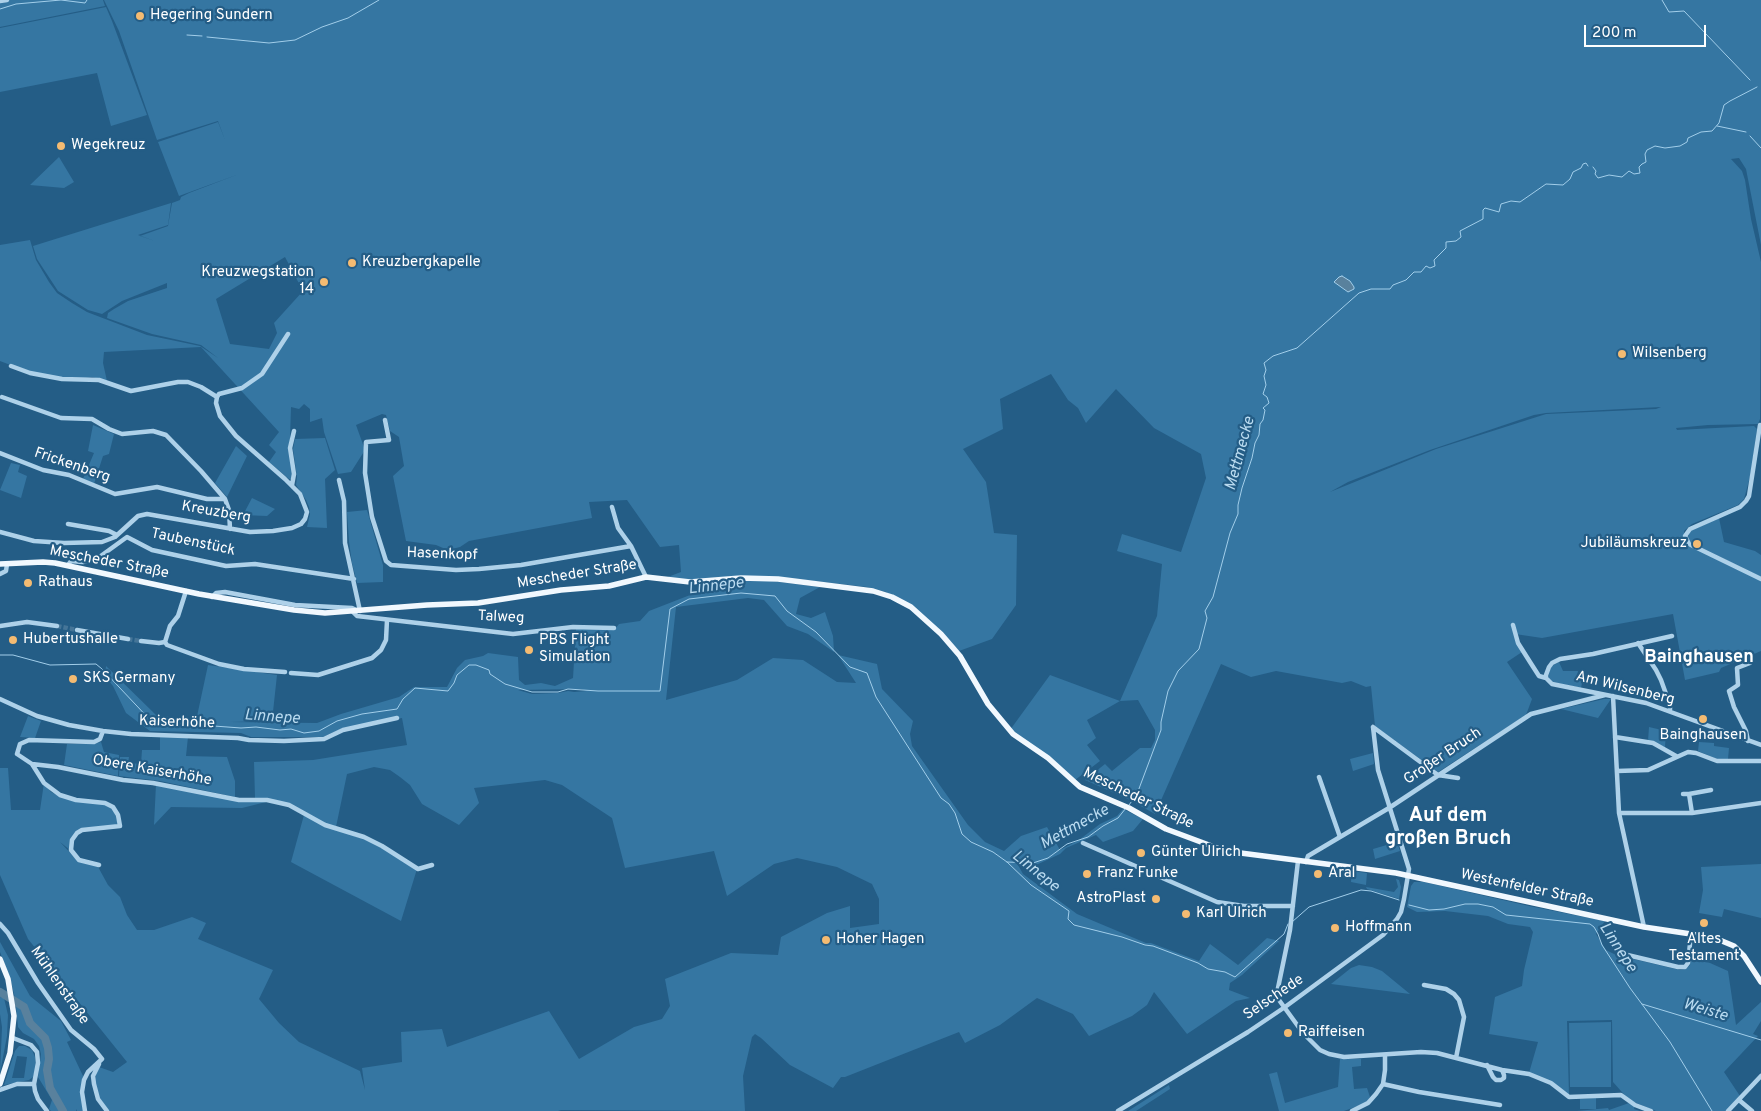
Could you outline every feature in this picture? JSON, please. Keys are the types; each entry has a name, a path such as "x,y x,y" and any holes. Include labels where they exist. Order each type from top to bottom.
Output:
{"main road":[{"name":"Mescheder Straße","path":"3,564 43,562 68,565 186,592 324,614 427,605 477,603 561,590 609,586 646,577 690,582 747,578 778,579 873,591 911,607 929,622 963,661 983,698 1008,731 1048,758 1080,786 1127,807 1166,829 1217,849 1298,861"},
{"name":"Westenfelder Straße","path":"1298,861 1408,876 1644,927 1722,941 1734,946 1744,956 1761,982"},
{"path":"0,960 10,989 13,1010 13,1038 0,1082"}],"street":[{"path":"0,2 7,0"},
{"path":"11,366 30,373 67,380 97,379 134,392 178,382 188,382 201,387 217,397 222,392 245,387 262,374 288,334"},
{"path":"2,397 61,418 92,420 122,434 150,430 163,433 171,439 225,499 229,510 230,529"},
{"name":"Kreuzberg","path":"0,532 34,541 64,543 102,542 117,535 137,518 147,514 230,529 258,532 292,528 301,524 306,517 305,505 300,494 233,434 219,414 216,406 217,397"},
{"name":"Hasenkopf","path":"385,420 389,440 366,442 365,473 372,517 386,561 391,565 479,570 521,565 631,546"},
{"path":"1760,425 1749,496 1746,501 1740,506 1690,529 1685,536 1689,544 1761,579"},
{"path":"292,485 294,474 290,448 294,430"},
{"name":"Frickenberg","path":"0,453 43,470 69,475 118,494 157,487 207,499 225,499"},
{"path":"339,480 344,501 345,543 354,579 356,612"},
{"path":"612,507 618,528 631,546 646,577"},
{"path":"68,524 112,532 117,535"},
{"name":"Taubenstück","path":"68,565 71,561 88,562 98,558 127,537 152,550 226,566 255,564 354,579"},
{"path":"0,574 6,571 3,564"},
{"path":"165,642 170,626 178,616 186,592"},
{"name":"Talweg","path":"356,612 357,616 513,634 573,627 614,628"},
{"path":"291,673 318,675 372,658 381,650 386,640 387,620"},
{"path":"0,626 27,622 57,626"},
{"name":"Am Wilsenberg","path":"1513,625 1520,648 1539,676 1546,678 1552,684 1646,703 1761,746"},
{"path":"77,630 128,639"},
{"path":"1546,678 1549,667 1560,659 1593,654 1672,636"},
{"path":"141,640 165,642"},
{"path":"165,642 167,645 219,664 244,669 285,672"},
{"path":"1638,643 1661,680 1670,705 1670,711"},
{"path":"1748,740 1746,731 1729,693 1738,685 1737,668 1750,663"},
{"name":"Großer Bruch","path":"1306,862 1308,856 1389,808 1532,714 1605,695"},
{"path":"1613,696 1618,813 1644,927"},
{"name":"Kaiserhöhe","path":"0,699 37,716 69,726 131,734 189,735 249,740 324,739 343,730 397,718"},
{"path":"1408,876 1408,867 1376,762 1373,727 1438,775 1458,778"},
{"path":"98,864 79,860 71,850 72,840 82,830 120,826 118,815 112,807 105,803 76,800 60,795 44,782 32,764 17,754 18,748 29,740 94,742 100,739 103,731"},
{"path":"1615,737 1652,743 1676,756"},
{"path":"1616,772 1648,770 1676,756 1692,752 1717,761 1761,761"},
{"name":"Obere Kaiserhöhe","path":"32,764 175,786 239,800 267,800 289,806 325,825 364,837 392,851 418,870 432,865"},
{"path":"1319,777 1340,837"},
{"path":"1692,813 1686,794 1711,790"},
{"path":"1618,813 1692,813 1761,803"},
{"path":"1083,843 1217,902 1244,906 1293,906"},
{"path":"1298,861 1291,928 1278,988 1279,1000 1307,1038 1320,1050 1344,1057 1421,1052 1456,1058 1502,1070 1529,1074 1551,1083 1569,1097 1621,1095 1635,1105 1651,1111"},
{"name":"Selschede","path":"1118,1111 1248,1032 1384,935 1401,912 1408,876"},
{"name":"Mühlenstraße","path":"0,924 8,933 38,983 71,1030 94,1049 102,1059"},
{"path":"1619,953 1685,967 1688,963 1691,934"},
{"path":"1424,985 1446,989 1459,1000 1464,1017 1456,1058"},
{"path":"13,1038 31,1044 37,1052 38,1063 34,1084 36,1095 47,1111"},
{"path":"1352,1111 1368,1104 1383,1084 1385,1055"},
{"path":"85,1111 82,1092 84,1080 88,1072 102,1059"},
{"path":"102,1059 95,1070 94,1084 98,1098 106,1111"},
{"path":"1487,1066 1496,1080 1504,1078 1502,1070"},
{"path":"1728,1111 1761,1076"},
{"path":"0,1090 17,1084 34,1084"},
{"path":"1383,1084 1419,1092 1500,1105"},
{"path":"1739,1100 1752,1111"}],"shaded area":[{"path":"0,0 103,0 105,6 0,27"},
{"path":"104,0 1761,0 1761,245 1746,169 1739,158 1731,159 1742,171 1745,180 1751,219 1761,262 1760,419 1758,424 1676,428 1677,430 1754,426 1757,429 1750,477 1744,499 1738,505 1692,524 1684,531 1684,536 1685,540 1761,580 1761,651 1721,668 1719,672 1685,680 1673,614 1542,638 1515,634 1522,652 1507,662 1532,699 1526,715 1438,772 1375,726 1371,686 1366,687 1351,681 1342,683 1276,671 1251,677 1221,664 1155,814 1130,800 1085,780 1105,764 1112,771 1140,748 1151,748 1155,740 1155,730 1138,700 1120,701 1157,616 1162,564 1117,551 1122,534 1181,552 1206,478 1201,454 1154,428 1116,389 1086,423 1078,408 1068,400 1051,374 1000,399 1003,429 963,449 986,482 994,533 1017,535 1016,605 992,639 959,651 938,628 886,592 867,587 796,579 682,580 665,578 681,572 679,545 660,547 627,500 589,502 592,518 469,541 460,547 452,549 406,541 393,476 404,466 399,437 390,431 386,415 382,414 356,425 365,450 351,472 338,474 324,432 322,418 310,422 310,409 304,404 299,409 291,407 290,439 293,476 292,479 289,479 269,462 276,452 269,445 279,432 201,347 104,352 103,363 107,381 92,377 75,380 26,371 0,361 0,245 30,240 36,260 49,282 57,293 72,303 87,312 147,335 200,346 218,358 201,345 152,334 107,318 108,313 128,301 167,288 167,283 122,301 102,314 88,310 58,291 37,259 33,246 171,203 168,225 138,235 140,236 168,226 172,203 180,200 181,197 239,174 179,196 158,142 218,122 225,140 218,121 157,140 119,31","holes":["285,257 303,291 274,323 277,333 269,349 230,344 216,299","1661,407 1656,409 1546,414 1436,449 1330,492 1348,482 1430,450 1534,415 1546,413"]},
{"path":"106,7 147,115 111,126 97,73 0,92 0,28"},
{"path":"59,157 74,182 64,188 30,185"},
{"path":"1342,276 1350,281 1354,289 1348,292 1334,282"},
{"path":"93,425 114,434 109,454 103,456 94,484 83,479 94,453 88,451"},
{"path":"325,438 335,470 325,479 327,528 307,527 310,514 309,507 296,485 297,477 293,449 295,439"},
{"path":"236,446 247,456 227,497 215,483"},
{"path":"11,463 20,465 18,472 27,476 21,498 0,490"},
{"path":"252,498 275,509 267,516 243,515"},
{"path":"367,510 383,565 383,582 357,583 352,563 347,512"},
{"path":"1719,518 1724,542 1755,551 1761,555 1761,577 1690,542 1688,537 1690,531"},
{"path":"771,581 820,587 800,598 796,614 811,618 825,612 833,636 834,652 808,634 787,626 764,600 748,598 676,607 666,700 737,680 773,658 803,660 837,682 856,683 838,655 877,664 882,689 913,721 910,734 912,746 968,825 985,842 1004,851 1021,836 1047,827 1060,850 1079,840 1100,824 1117,816 1123,809 1143,819 1133,831 1103,842 1096,835 1066,848 1060,854 1036,865 1018,865 1023,874 1077,914 1146,943 1151,943 1199,961 1210,944 1238,965 1267,938 1279,941 1242,975 1230,983 1229,990 1250,998 1236,1001 1187,1034 1154,992 1147,1005 1132,1016 1089,1036 1073,1014 1037,998 1000,1025 965,1043 959,1032 841,1077 833,1088 790,1065 755,1034 752,1037 743,1076 745,1111 109,1111 99,1098 95,1082 96,1072 99,1067 113,1072 127,1062 28,939 0,875 0,768 8,768 11,810 40,810 44,783 51,792 59,796 104,804 112,808 118,825 77,831 70,850 60,842 78,861 97,865 108,885 120,897 127,915 137,930 154,930 192,917 206,923 198,939 273,970 259,999 279,1023 299,1042 360,1071 365,1090 362,1068 402,1062 401,1032 442,1029 447,1047 549,1011 579,1059 634,1027 662,1019 670,1006 665,979 731,953 778,955 781,937 827,913 850,906 850,928 879,924 879,899 872,884 837,867 797,858 774,864 727,896 714,851 625,868 612,818 562,785 545,780 474,788 479,803 459,825 422,804 410,785 390,770 374,767 347,774 336,827 326,825 290,805 255,798 254,762 313,760 407,745 402,718 343,728 323,737 251,737 241,733 150,731 126,713 113,686 105,676 106,666 156,715 196,721 208,665 277,675 272,721 230,722 317,723 399,697 414,687 447,687 457,668 465,660 488,653 518,657 519,680 525,685 541,683 555,686 573,678 576,629 615,629 619,624 640,621 649,611 721,583","holes":["581,689 587,691 532,694 518,690"]},
{"path":"1559,662 1563,671 1578,671 1577,676 1583,678 1581,688 1553,682 1549,679 1548,673 1552,666"},
{"path":"1050,675 1120,701 1087,720 1096,738 1087,745 1100,761 1075,780 1010,730"},
{"path":"1611,699 1598,718 1561,709"},
{"path":"28,716 41,721 35,738 20,737"},
{"path":"1649,727 1666,731 1665,747 1648,741"},
{"path":"160,736 188,737 186,756 227,757 235,781 235,797 160,781 119,776 120,757 129,757 128,763 141,764 142,750 160,750"},
{"path":"101,742 104,752 119,755 118,776 64,765 67,744 94,744"},
{"path":"1699,742 1714,743 1714,746 1729,748 1728,759 1717,759 1698,751"},
{"path":"1373,753 1374,764 1353,771 1350,759"},
{"path":"156,784 266,802 242,808 171,807 154,825"},
{"path":"304,815 328,827 372,842 417,869 401,921 291,862"},
{"path":"1397,842 1400,851 1375,859 1373,849"},
{"path":"1761,864 1761,918 1724,909 1722,917 1699,913 1703,890 1701,867"},
{"path":"1352,871 1367,873 1366,885 1351,882"},
{"path":"1396,879 1399,880 1401,887 1399,899 1367,889 1366,887 1394,892 1398,887"},
{"path":"1414,882 1424,882 1605,921 1596,934 1606,950 1616,955 1680,970 1686,969 1690,965 1691,958 1710,963 1728,971 1736,1025 1761,1002 1761,1021 1753,1034 1758,1036 1724,1072 1740,1096 1725,1111 1656,1111 1629,1100 1613,1082 1612,1020 1567,1021 1569,1095 1529,1073 1538,1042 1489,1034 1495,997 1522,986 1533,932 1530,927 1508,924 1488,916 1445,911 1417,912 1407,907 1411,886"},
{"path":"0,942 30,996 61,1021 71,1040 67,1042 83,1076 81,1092 84,1111 77,1111 76,1109 76,1111 51,1111 49,1109 52,1100 38,1077 41,1054 39,1046 34,1039 23,1033 18,1027 15,998 0,952"},
{"path":"1359,965 1382,971 1410,994 1331,984 1351,968"},
{"path":"0,997 4,998 8,1015 7,1036 0,1073 2,1027"},
{"path":"1611,1022 1611,1087 1570,1087 1569,1023"},
{"path":"19,1046 25,1046 32,1050 36,1066 33,1077 29,1080 4,1085 15,1051","holes":["17,1056 27,1057 24,1078 12,1078"]},
{"path":"1340,1059 1361,1059 1361,1066 1352,1067 1354,1089 1367,1088 1370,1097 1366,1103 1344,1111 1279,1111 1269,1074 1277,1072 1285,1103 1338,1087"},
{"path":"1169,1085 1170,1089 1136,1111 1128,1111"},
{"path":"1596,1098 1596,1109 1580,1109 1580,1099"},
{"path":"1629,1103 1635,1106 1634,1109 1640,1111 1577,1111 1608,1108 1609,1110"}],"waterway":[{"path":"0,9 16,4 61,0 85,3 87,0"},
{"path":"207,37 269,43 295,40 322,27 348,18 379,0"},
{"path":"1662,0 1669,12 1684,11 1750,80"},
{"path":"187,35 202,36"},
{"name":"Mettmecke","path":"1593,167 1598,178 1609,175 1622,177 1629,171 1634,174 1640,173 1639,167 1646,162 1645,154 1647,150 1655,146 1665,148 1680,146 1687,142 1688,138 1701,132 1712,131 1719,123 1724,105 1757,87"},
{"path":"1717,126 1746,132"},
{"path":"1750,136 1761,148"},
{"name":"Mettmecke","path":"1129,805 1137,794 1161,730 1168,691 1178,671 1199,649 1207,618 1205,611 1213,597 1230,533 1238,514 1242,488 1259,435 1260,424 1263,420 1265,410 1263,408 1269,403 1267,397 1263,394 1266,385 1264,363 1273,356 1297,348 1359,293 1371,289 1390,289 1393,285 1406,280 1414,272 1421,272 1426,266 1430,268 1435,266 1434,260 1446,248 1446,242 1456,241 1461,237 1460,231 1483,219 1483,210 1485,208 1499,212 1501,204 1511,201 1520,202 1546,184 1563,185 1570,179 1573,172 1581,168 1583,164 1586,163 1588,166"},
{"name":"Linnepe","path":"0,655 13,655 50,665 96,664 153,723 291,729 304,733 319,731 337,721 362,714 397,709 403,699 415,688 448,691 457,675 469,665 476,665 489,670 490,674 505,684 532,692 558,692 568,689 660,691 670,609 689,599 741,593 775,596 787,611 816,632 850,667 867,673 876,697 941,798 949,804 955,813 962,834 971,842 993,852 1007,862 1031,885 1069,911 1068,919 1074,925 1153,946 1198,963 1208,969 1225,972 1235,977 1284,934 1288,924"},
{"name":"Mettmecke","path":"1007,862 1033,863 1048,858 1067,844 1088,837 1118,818 1126,808"},
{"name":"Linnepe","path":"1292,922 1309,907 1361,890 1371,891 1399,900"},
{"name":"Linnepe","path":"1409,905 1429,910 1465,904 1478,904 1493,907 1506,915 1590,924 1594,927 1602,945 1630,988 1670,1042 1712,1111"},
{"path":"0,992 24,1007 30,1023 45,1038 48,1048 47,1070 50,1088 63,1111"},
{"name":"Weiste","path":"1642,1004 1761,1040"}],"tunnel":[{"path":"57,626 77,630"},
{"path":"128,639 141,641"}],"place":[{"name":"Hegering Sundern","path":"140,16"},
{"name":"Wegekreuz","path":"61,146"},
{"name":"Kreuzbergkapelle","path":"352,263"},
{"name":"Kreuzwegstation 14","path":"324,282"},
{"name":"Wilsenberg","path":"1622,354"},
{"name":"Jubiläumskreuz","path":"1697,544"},
{"name":"Rathaus","path":"28,583"},
{"name":"Hubertushalle","path":"13,640"},
{"name":"PBS Flight Simulation","path":"529,650"},
{"name":"SKS Germany","path":"73,679"},
{"name":"Bainghausen","path":"1703,719"},
{"name":"Günter Ulrich","path":"1141,853"},
{"name":"Franz Funke","path":"1087,874"},
{"name":"Aral","path":"1318,874"},
{"name":"AstroPlast","path":"1156,899"},
{"name":"Karl Ulrich","path":"1186,914"},
{"name":"Altes Testament","path":"1704,923"},
{"name":"Hoffmann","path":"1335,928"},
{"name":"Hoher Hagen","path":"826,940"},
{"name":"Raiffeisen","path":"1288,1033"}],"district":[{"name":"Bainghausen","path":"1699,658"},
{"name":"Auf dem großen Bruch","path":"1448,828"}]}
